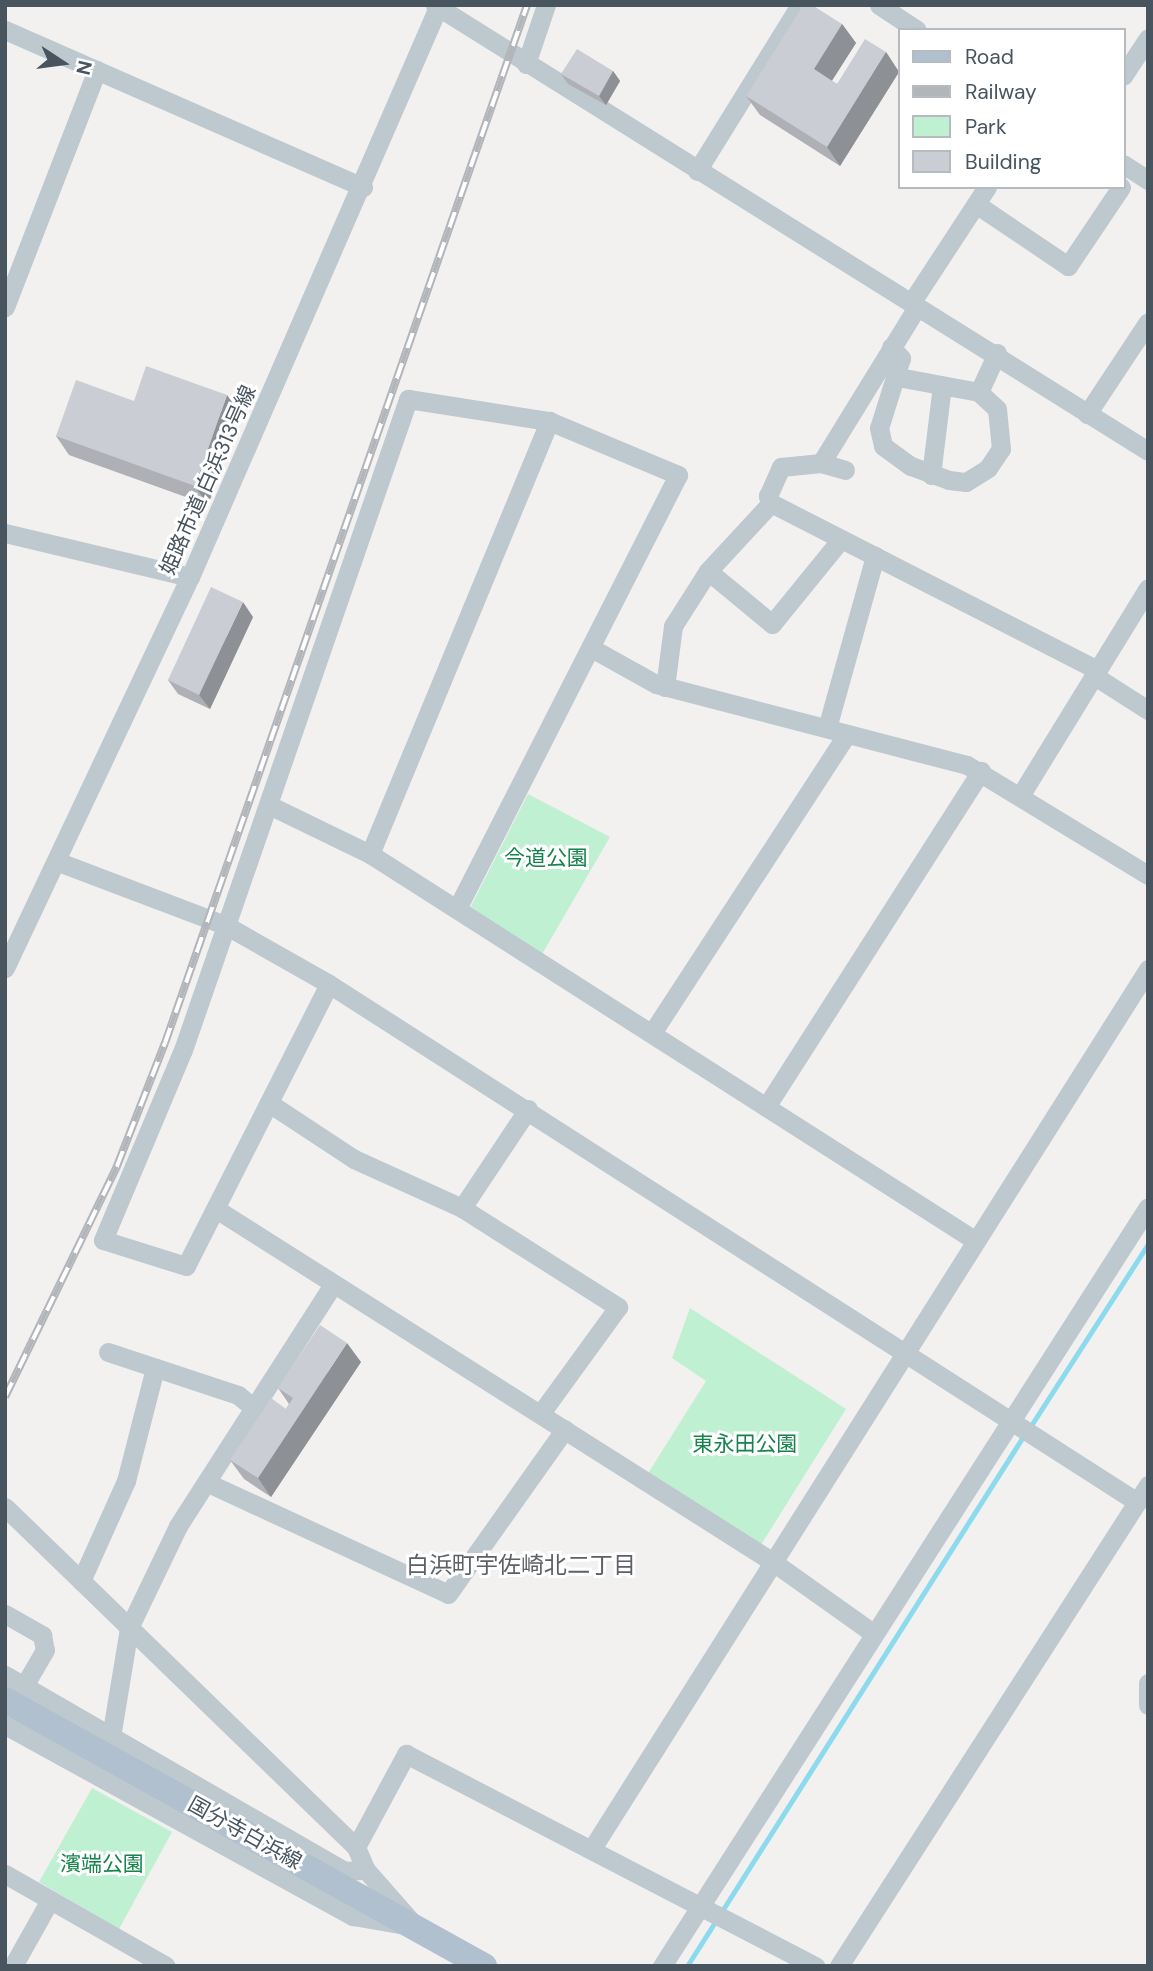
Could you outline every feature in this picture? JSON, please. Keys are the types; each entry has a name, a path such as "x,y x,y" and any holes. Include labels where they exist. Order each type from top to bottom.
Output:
{"main road":[{"name":"国分寺白浜線","path":"15,1693 124,1767 484,1966"}],"street":[{"path":"526,64 545,5"},
{"path":"697,171 800,5"},
{"path":"879,5 914,28"},
{"path":"437,6 697,171 997,353 1087,414 1148,451"},
{"name":"姫路市道 白浜313号線","path":"5,968 190,577 363,187 437,6"},
{"path":"5,30 363,187"},
{"path":"1125,73 1148,38"},
{"path":"5,307 97,70"},
{"path":"821,463 981,195 1068,266 1122,189"},
{"path":"1087,414 1148,322"},
{"path":"891,346 901,358 898,377 880,420 883,446 931,474 966,482 1002,449 997,409 979,392 898,377"},
{"path":"979,392 997,353"},
{"path":"931,474 942,386"},
{"path":"329,984 186,1266 103,1240 178,1063 271,806 408,399 550,421 678,475 593,649 457,909"},
{"path":"370,854 550,421"},
{"path":"845,470 821,463 781,467 768,496 771,503 1094,672 1148,710"},
{"path":"665,687 673,626 708,571 771,503"},
{"path":"5,533 190,577"},
{"path":"708,571 772,624 841,539"},
{"path":"827,728 875,556"},
{"path":"1020,796 1148,588"},
{"path":"593,649 665,687 981,771 1148,875"},
{"path":"652,1033 848,734"},
{"path":"766,1107 981,771"},
{"path":"271,806 370,854 976,1241"},
{"path":"56,861 227,926 329,984 528,1109 903,1354 1137,1502"},
{"path":"593,1847 1148,969"},
{"path":"269,1103 354,1159 462,1208 618,1307 541,1413"},
{"path":"462,1208 528,1109"},
{"path":"662,1966 1148,1207"},
{"path":"216,1209 773,1562 873,1633"},
{"path":"111,1737 130,1628 178,1526 333,1285"},
{"path":"108,1352 238,1395 255,1409"},
{"path":"81,1581 126,1481 155,1368"},
{"path":"208,1483 448,1594 565,1429"},
{"path":"839,1966 1148,1485"},
{"path":"5,1507 356,1847 366,1870 415,1926"},
{"path":"5,1614 42,1635 45,1650 15,1693"},
{"path":"5,1675 15,1693 111,1737 344,1871 366,1870"},
{"path":"1148,1683 1148,1705"},
{"path":"5,1726 353,1916 415,1926"},
{"path":"356,1847 406,1754 593,1847 700,1907 815,1966"},
{"path":"5,1874 163,1965"},
{"path":"12,1966 50,1900"}],"green space":[{"name":"今道公園","path":"528,794 610,837 541,956 469,910"},
{"name":"東永田公園","path":"690,1308 846,1409 759,1548 647,1475 706,1381 672,1358"},
{"name":"濱端公園","path":"92,1788 172,1832 119,1929 39,1882"}],"building":[{"path":"803,5 812,5 842,24 814,69 837,84 865,39 886,52 827,147 746,96"},
{"path":"577,49 613,71 599,96 561,74"},
{"path":"146,366 227,395 195,486 56,436 76,380 134,401"},
{"path":"211,587 243,602 199,695 168,680"},
{"path":"320,1325 347,1343 258,1478 230,1460 271,1398 286,1409 293,1398 278,1388"}],"waterway":[{"path":"1030,1427 1148,1244"},
{"path":"687,1966 1024,1435"}],"railway":[{"path":"5,1397 117,1166 165,1043 527,5"}],"district":[{"name":"白浜町宇佐崎北二丁目","path":"521,1565"}]}
